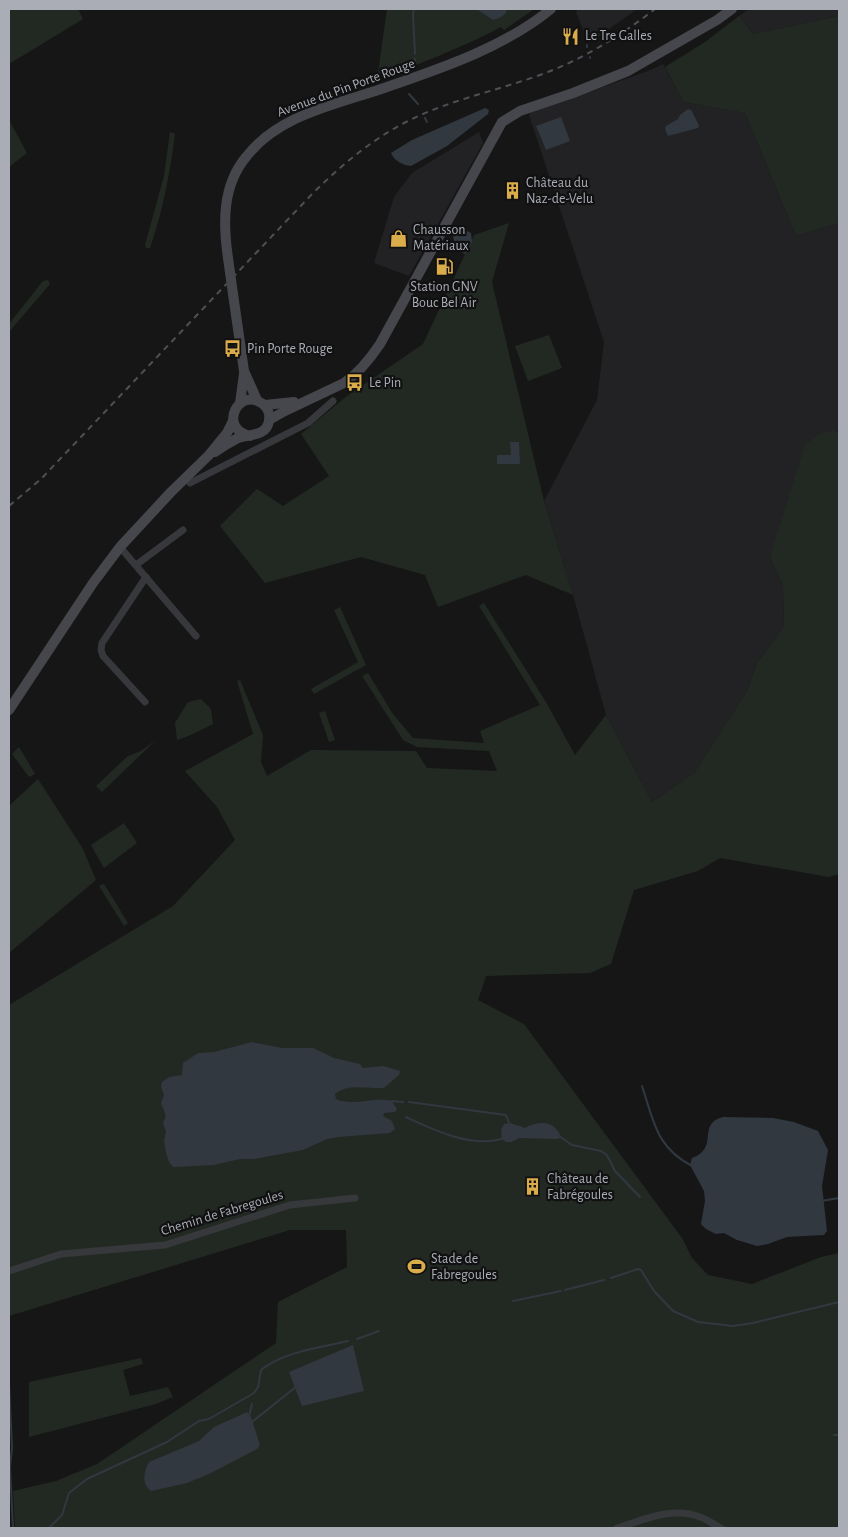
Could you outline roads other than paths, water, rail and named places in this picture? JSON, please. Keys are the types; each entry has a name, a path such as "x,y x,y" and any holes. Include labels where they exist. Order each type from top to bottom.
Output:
{"main road":[{"name":"Avenue du Pin Porte Rouge","path":"240,403 244,371 224,232 225,207 234,177 246,157 274,129 309,113 391,86 470,56 495,44 551,9"},
{"path":"269,420 336,388 352,378 380,344 502,122 510,116 628,71 696,33 732,9"},
{"name":"Avenue du Pin Porte Rouge","path":"244,371 261,403"},
{"path":"9,709 93,583 120,547 165,498 209,455 227,433 233,421 234,412 240,403 248,399 261,403 284,404 317,397"},
{"path":"209,455 239,438 255,435 267,427 269,420 268,411 261,403"},
{"path":"233,421 239,431 255,435"}],"street":[{"path":"190,483 308,423 333,401"},
{"path":"255,435 267,445"},
{"path":"136,565 183,530"},
{"path":"120,547 196,636"},
{"path":"145,702 103,656 101,650 102,643 146,577"},
{"name":"Chemin de Fabregoules","path":"9,1271 61,1254 165,1245 290,1205 355,1198"},
{"path":"617,1528 659,1515 680,1512 700,1516 720,1528"}],"waterway":[{"path":"414,9 415,54"},
{"path":"409,94 418,104"},
{"path":"425,118 427,122"},
{"path":"642,1086 654,1122 664,1142 680,1159 692,1166"},
{"path":"392,1101 403,1102"},
{"path":"409,1102 506,1115 509,1123"},
{"path":"406,1117 441,1132 467,1140 492,1141 504,1138"},
{"path":"559,1136 572,1145 601,1151 607,1155 615,1171 640,1197"},
{"path":"821,1201 839,1198"},
{"path":"611,1278 638,1269 641,1270 654,1291 673,1311 698,1322 733,1326 839,1302"},
{"path":"565,1290 604,1280"},
{"path":"513,1301 561,1291"},
{"path":"357,1339 379,1331"},
{"path":"49,1528 62,1515 69,1493 87,1479 167,1442 199,1421 209,1419 254,1393 258,1387 261,1370 270,1364 291,1354 348,1341"},
{"path":"9,1382 13,1528"},
{"path":"252,1422 297,1386"},
{"path":"249,1416 252,1404"},
{"path":"834,1435 839,1435"}],"railway":[{"path":"9,506 41,479 314,192 357,154 392,130 420,115 537,76 584,56 613,39 655,9"}],"place":[{"name":"Le Tre Galles","path":"571,36"},
{"name":"Château du Naz-de-Velu","path":"512,191"},
{"name":"Chausson Matériaux","path":"399,238"},
{"name":"Station GNV Bouc Bel Air","path":"444,267"},
{"name":"Pin Porte Rouge","path":"233,349"},
{"name":"Le Pin","path":"355,383"},
{"name":"Château de Fabrégoules","path":"533,1187"},
{"name":"Stade de Fabregoules","path":"417,1267"}]}
